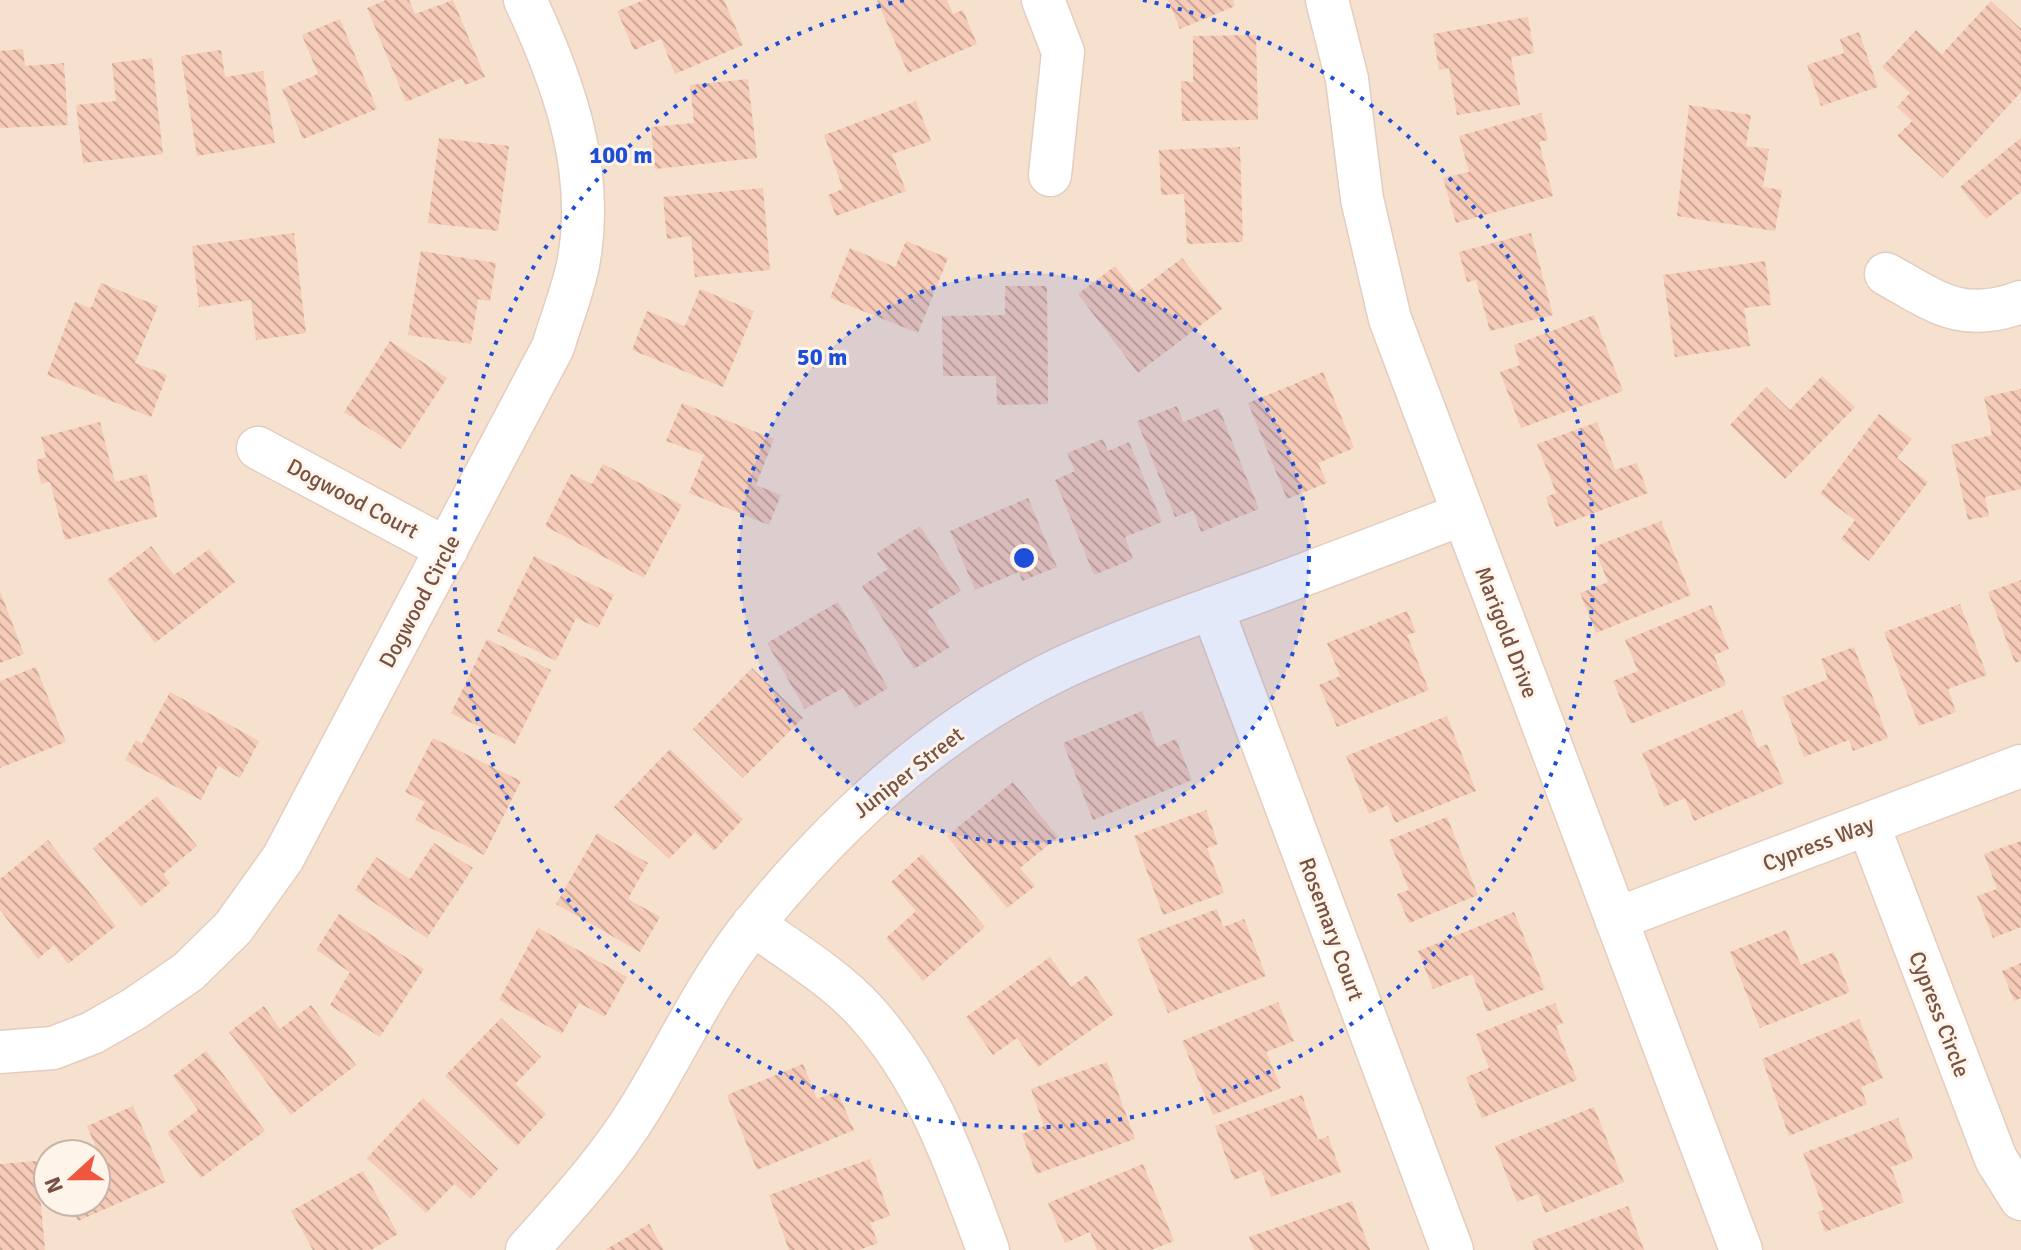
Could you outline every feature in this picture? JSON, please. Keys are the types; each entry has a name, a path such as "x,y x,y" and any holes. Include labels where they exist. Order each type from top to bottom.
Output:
{"street":[{"name":"Dogwood Circle","path":"0,1052 53,1048 92,1033 188,972 233,928 283,858 553,347 578,264 583,192 572,115 525,0"},
{"path":"1043,0 1063,52 1050,175"},
{"name":"Marigold Drive","path":"1327,0 1347,79 1362,199 1390,319 1741,1250"},
{"path":"1886,274 1950,310 1998,311 2021,302"},
{"name":"Dogwood Court","path":"258,448 447,549"},
{"name":"Juniper Street","path":"527,1250 587,1182 638,1112 706,992 753,924 807,859 866,801 968,724 1062,668 1463,514"},
{"name":"Rosemary Court","path":"1212,608 1452,1250"},
{"name":"Cypress Way","path":"1616,919 2021,766"},
{"name":"Cypress Circle","path":"1868,824 1996,1159 2021,1199"},
{"path":"753,924 864,1009 908,1064 943,1128 988,1250"}],"shaded area":[{"path":"0,0 2021,0 2021,1250 0,1250"}],"building":[{"path":"386,0 409,0 415,14 453,0 485,77 465,85 462,78 406,102 367,8"},
{"path":"644,0 724,0 743,45 675,74 661,39 634,50 617,11"},
{"path":"877,0 947,0 953,14 963,10 977,44 908,73"},
{"path":"1168,0 1233,0 1235,6 1180,29"},
{"path":"1991,1 2021,29 2021,92 1943,178 1897,136 1912,121 1897,107 1910,93 1882,67 1916,30 1942,54"},
{"path":"1528,17 1534,53 1511,57 1520,105 1457,115 1449,68 1439,70 1433,34"},
{"path":"340,19 377,109 303,139 282,89 318,74 302,35"},
{"path":"1859,32 1878,87 1821,106 1807,65 1844,53 1840,39"},
{"path":"1256,35 1258,120 1182,121 1181,81 1193,82 1193,36"},
{"path":"23,49 25,66 64,63 68,125 0,128 0,51"},
{"path":"221,50 225,77 263,71 275,143 197,156 181,56"},
{"path":"152,58 163,154 83,163 76,105 116,101 112,63"},
{"path":"748,79 757,158 655,169 651,127 694,123 690,85"},
{"path":"916,101 931,141 892,154 906,191 836,216 828,195 843,189 824,135"},
{"path":"1689,105 1751,115 1746,146 1769,149 1763,187 1782,190 1775,231 1677,216"},
{"path":"1541,113 1548,140 1539,142 1553,196 1456,223 1443,178 1469,172 1459,136"},
{"path":"439,138 509,146 498,231 428,223"},
{"path":"2021,138 2021,192 1986,219 1960,187"},
{"path":"1240,147 1243,242 1187,244 1184,194 1161,195 1159,150"},
{"path":"763,188 770,270 695,277 691,236 667,239 663,197"},
{"path":"294,233 306,333 256,340 251,300 199,307 192,246"},
{"path":"1531,233 1553,315 1490,331 1476,280 1467,282 1459,252"},
{"path":"906,241 948,258 918,333 830,298 850,248 895,267"},
{"path":"421,251 496,263 490,301 478,299 471,344 408,335"},
{"path":"1182,258 1222,309 1138,373 1078,294 1115,266 1136,293"},
{"path":"1765,261 1771,305 1744,308 1750,346 1675,357 1663,275"},
{"path":"101,283 158,306 135,363 167,375 151,417 47,375 75,302 91,308"},
{"path":"1005,286 1047,286 1048,404 997,405 996,376 943,376 942,316 1005,315"},
{"path":"700,289 754,311 723,387 632,350 647,311 685,326"},
{"path":"1594,315 1623,391 1521,428 1500,372 1520,365 1514,345"},
{"path":"390,341 447,378 401,449 344,412"},
{"path":"1323,372 1354,448 1318,463 1327,483 1287,499 1248,403"},
{"path":"1822,376 1855,407 1785,479 1730,425 1766,387 1790,410"},
{"path":"2021,389 2021,489 1985,497 1989,516 1968,520 1951,445 1992,435 1984,397"},
{"path":"682,403 774,439 756,485 781,495 769,525 689,493 704,455 666,441"},
{"path":"1177,406 1183,422 1219,408 1259,509 1201,532 1193,511 1175,517 1137,421"},
{"path":"1879,414 1912,439 1897,458 1928,482 1869,561 1841,539 1855,520 1820,494"},
{"path":"100,422 115,482 147,474 157,517 65,540 50,482 41,484 36,460 46,457 41,437"},
{"path":"1597,422 1615,470 1637,463 1648,493 1556,527 1546,497 1556,493 1537,444"},
{"path":"1103,439 1108,451 1129,442 1162,522 1125,537 1133,559 1094,575 1055,480 1075,471 1067,453"},
{"path":"603,464 682,505 644,578 545,526 571,474 592,484"},
{"path":"1028,498 1057,567 1022,581 1019,572 975,590 950,531"},
{"path":"1661,521 1691,595 1596,633 1580,593 1608,582 1594,547"},
{"path":"920,526 961,591 927,611 950,647 914,669 862,586 888,569 877,553"},
{"path":"151,546 174,575 209,549 235,582 155,643 107,580"},
{"path":"534,556 614,595 598,628 576,618 556,661 497,631"},
{"path":"2021,580 2021,661 2015,663 1988,592"},
{"path":"0,591 24,654 0,663"},
{"path":"838,602 888,688 855,708 843,688 805,709 767,643"},
{"path":"1960,604 1987,675 1948,689 1956,712 1919,726 1884,632"},
{"path":"1711,605 1729,649 1714,655 1726,685 1631,724 1613,681 1638,671 1625,640"},
{"path":"1407,611 1416,632 1407,635 1429,690 1337,727 1319,685 1340,676 1327,643"},
{"path":"487,639 551,670 515,744 451,713"},
{"path":"1854,647 1888,738 1853,751 1849,740 1804,757 1782,697 1828,679 1821,659"},
{"path":"36,667 66,742 0,768 0,681"},
{"path":"752,668 803,718 743,778 693,729"},
{"path":"170,692 259,741 240,778 218,766 201,800 125,760 136,740 142,744"},
{"path":"1742,710 1758,748 1767,744 1784,783 1694,821 1685,798 1664,807 1642,753"},
{"path":"1142,711 1157,747 1176,739 1192,780 1093,820 1063,743"},
{"path":"1447,716 1476,791 1395,823 1388,805 1369,814 1346,756"},
{"path":"433,738 521,781 484,855 415,820 425,802 405,792"},
{"path":"670,749 743,819 714,851 695,832 669,859 614,807"},
{"path":"1013,782 1058,837 1020,868 1035,886 1007,908 947,836"},
{"path":"157,796 197,846 163,874 170,883 141,907 93,848"},
{"path":"1206,810 1218,844 1207,848 1224,893 1163,915 1134,836"},
{"path":"1447,817 1478,895 1409,923 1397,894 1409,890 1389,840"},
{"path":"597,833 648,863 628,899 660,917 640,952 556,904"},
{"path":"48,840 116,926 68,964 54,945 38,959 0,910 0,879"},
{"path":"2021,841 2021,927 1993,938 1977,896 1997,889 1984,854"},
{"path":"434,843 473,868 427,938 355,890 376,857 410,879"},
{"path":"922,854 985,927 923,981 886,938 916,911 891,882"},
{"path":"1217,909 1223,927 1244,919 1266,976 1168,1013 1137,939"},
{"path":"1514,912 1545,989 1487,1012 1472,974 1433,989 1418,951"},
{"path":"339,914 424,969 380,1037 330,1005 350,972 316,950"},
{"path":"538,928 627,977 605,1017 579,1003 562,1034 499,1000"},
{"path":"1786,930 1801,965 1834,952 1850,992 1760,1028 1730,952"},
{"path":"1050,957 1071,987 1087,975 1114,1014 1038,1067 1017,1038 993,1055 966,1017"},
{"path":"2021,963 2021,998 2014,1001 2002,971"},
{"path":"1278,1002 1294,1041 1266,1052 1281,1088 1213,1115 1182,1041"},
{"path":"1555,1003 1563,1023 1556,1026 1577,1080 1482,1118 1466,1077 1489,1068 1476,1034"},
{"path":"311,1005 356,1065 291,1115 229,1032 264,1006 280,1029"},
{"path":"501,1018 541,1057 515,1084 546,1114 517,1146 445,1076"},
{"path":"1859,1019 1883,1078 1861,1087 1867,1104 1789,1136 1762,1059"},
{"path":"206,1051 265,1131 201,1178 167,1133 198,1110 173,1076"},
{"path":"1107,1062 1135,1139 1036,1174 1022,1134 1044,1126 1031,1089"},
{"path":"803,1064 817,1099 837,1091 854,1130 757,1170 727,1095"},
{"path":"1302,1095 1318,1140 1328,1136 1341,1172 1271,1197 1261,1170 1234,1180 1215,1126"},
{"path":"423,1098 498,1169 471,1199 454,1184 426,1213 367,1158"},
{"path":"133,1106 166,1182 112,1206 112,1138 92,1138 87,1126"},
{"path":"1594,1107 1624,1182 1545,1213 1538,1194 1517,1202 1495,1146"},
{"path":"1898,1118 1913,1159 1891,1167 1904,1202 1825,1232 1818,1212 1824,1210 1803,1153"},
{"path":"870,1159 890,1216 870,1223 878,1243 859,1250 789,1250 769,1195"},
{"path":"32,1161 32,1218 42,1218 45,1250 0,1250 0,1164"},
{"path":"1143,1164 1174,1241 1151,1250 1097,1250 1090,1232 1065,1243 1048,1203"},
{"path":"363,1171 398,1234 371,1250 313,1250 291,1211"},
{"path":"1352,1201 1370,1250 1254,1250 1249,1237"},
{"path":"1628,1206 1644,1250 1535,1250 1532,1241"},
{"path":"649,1224 664,1250 605,1250"}]}
